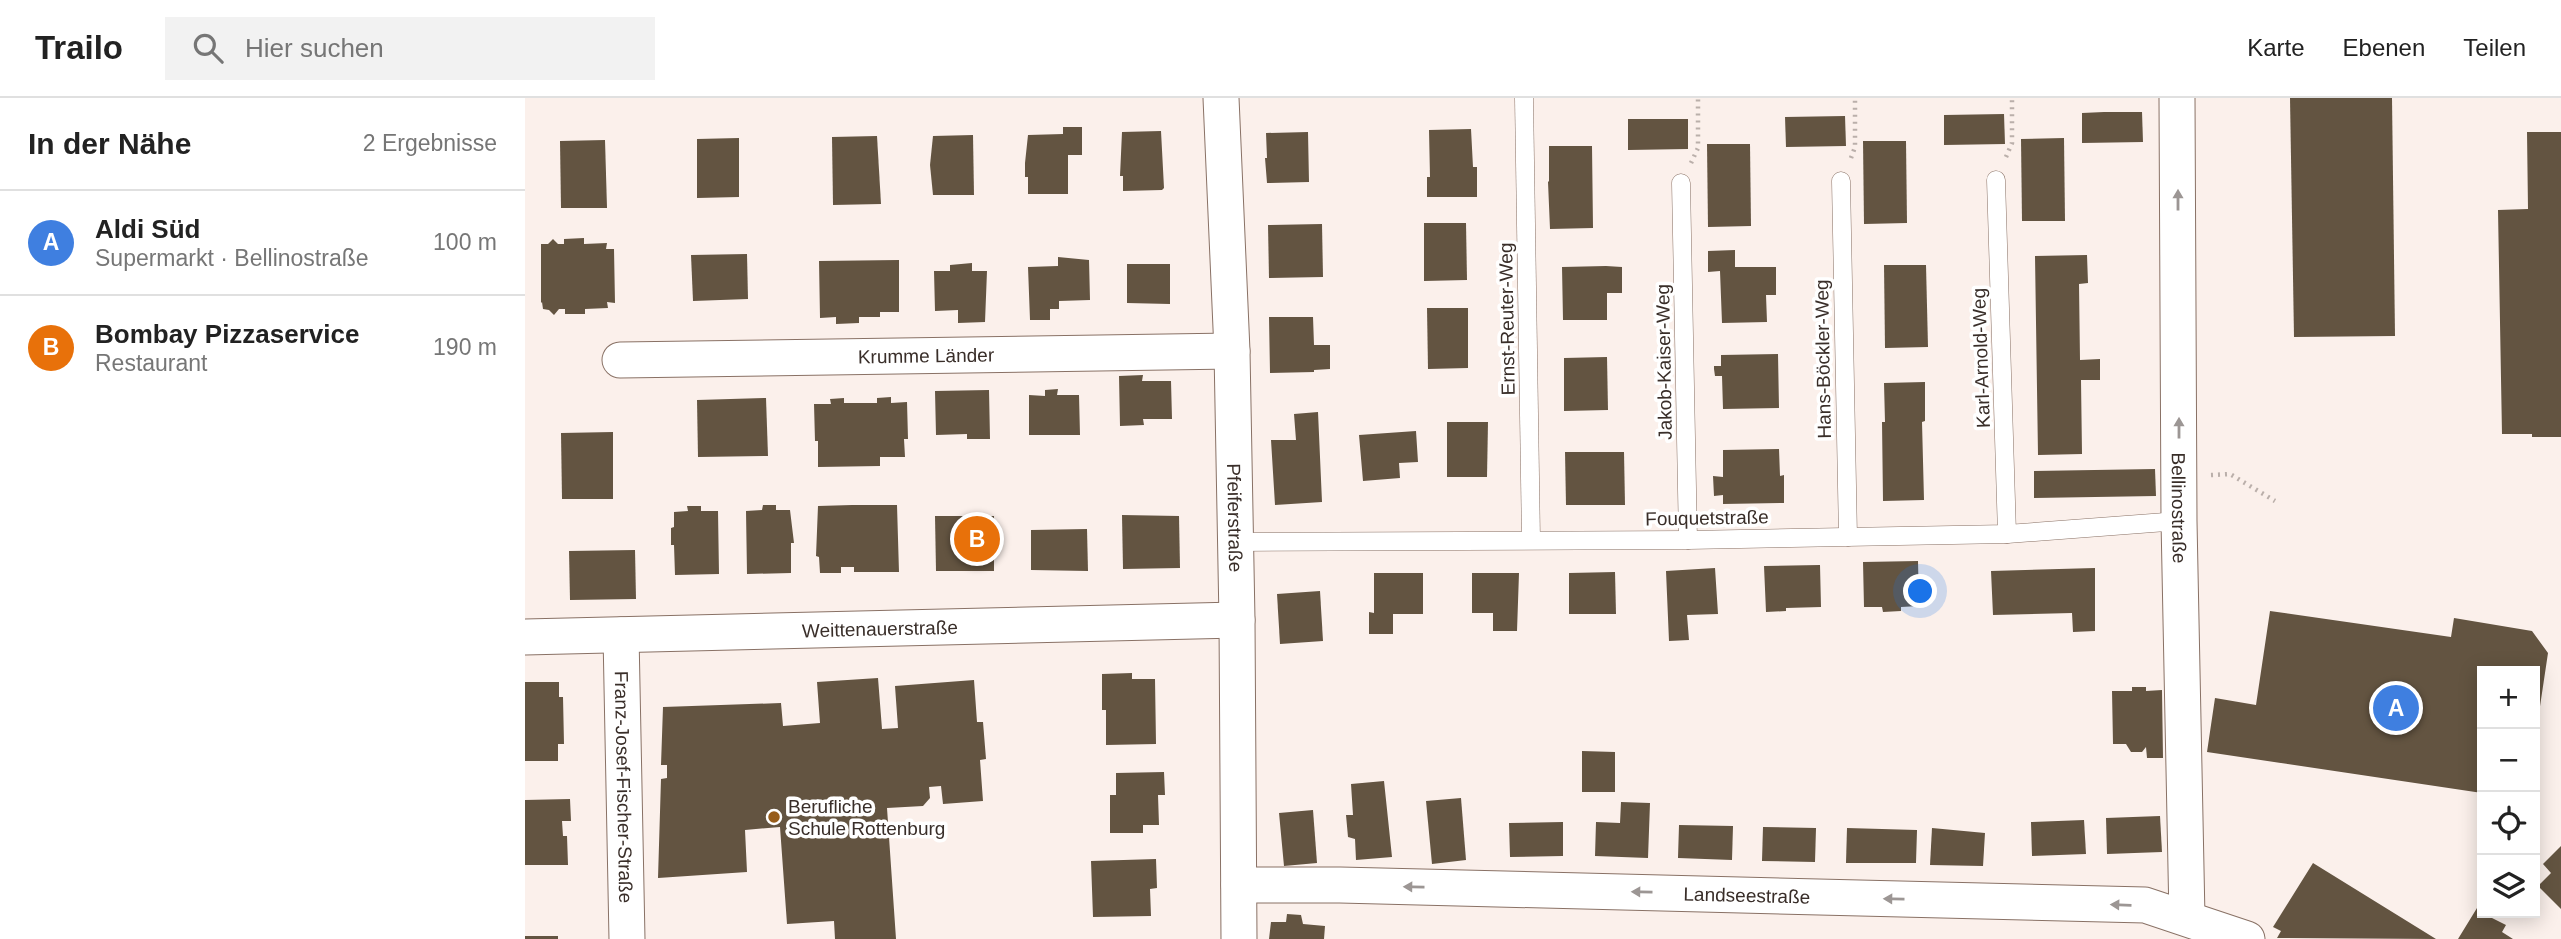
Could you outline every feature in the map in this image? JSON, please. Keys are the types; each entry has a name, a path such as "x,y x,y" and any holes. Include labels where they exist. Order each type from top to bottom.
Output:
{"street":[{"name":"Pfeiferstraße","path":"1221,98 1232,351 1239,939"},
{"name":"Bellinostraße","path":"2177,98 2179,521 2187,918"},
{"name":"Krumme Länder","path":"620,360 1232,351"},
{"name":"Weittenauerstraße","path":"525,637 1237,621"},
{"name":"Franz-Josef-Fischer-Straße","path":"621,635 627,939"},
{"name":"Landseestraße","path":"1239,885 2145,905 2247,939"}],"lane":[{"name":"Ernst-Reuter-Weg","path":"1524,98 1531,540"},
{"name":"Karl-Arnold-Weg","path":"1996,180 2007,534"},
{"name":"Hans-Böckler-Weg","path":"1841,181 1848,537"},
{"name":"Jakob-Kaiser-Weg","path":"1681,183 1688,540"},
{"name":"Fouquetstraße","path":"1235,542 1688,540 2007,534 2179,521"}],"path":[{"path":"1681,183 1698,148 1698,98"},
{"path":"1841,181 1855,147 1855,98"},
{"path":"1996,180 2012,143 2012,98"},
{"path":"2229,474 2275,501"}],"building":[{"path":"2290,98 2392,98 2395,336 2294,337"},
{"path":"2142,112 2143,142 2082,143 2082,113"},
{"path":"2004,114 2005,144 1944,145 1944,115"},
{"path":"1845,116 1846,146 1786,147 1785,117"},
{"path":"1628,119 1688,119 1688,149 1628,150"},
{"path":"1063,127 1082,127 1082,155 1068,155 1068,194 1028,194 1025,163 1028,135 1063,134"},
{"path":"1471,129 1473,167 1477,167 1477,197 1427,197 1427,177 1430,177 1429,130"},
{"path":"1161,131 1164,188 1123,191 1123,176 1120,176 1122,132"},
{"path":"1308,132 1309,182 1267,183 1266,133"},
{"path":"2527,132 2561,132 2561,437 2502,434 2498,210 2528,209"},
{"path":"973,135 974,195 933,195 930,165 933,136"},
{"path":"877,136 881,204 833,205 832,137"},
{"path":"739,138 739,197 697,198 697,139"},
{"path":"2064,138 2065,221 2022,221 2021,139"},
{"path":"605,140 607,208 561,208 560,141"},
{"path":"1863,141 1906,141 1907,223 1864,224"},
{"path":"1707,144 1750,144 1751,226 1708,227"},
{"path":"1549,146 1592,146 1593,228 1550,229"},
{"path":"1424,223 1466,223 1467,280 1424,281"},
{"path":"1322,224 1323,277 1269,278 1268,225"},
{"path":"584,238 584,244 607,243 606,249 614,249 615,303 607,302 608,308 585,309 585,314 565,314 565,309 559,309 554,315 543,309 541,303 541,244 548,244 553,239 558,244 564,244 564,239"},
{"path":"1735,250 1735,267 1776,267 1776,295 1766,295 1767,322 1722,323 1720,271 1708,272 1708,251"},
{"path":"747,254 748,299 693,301 691,255"},
{"path":"2087,255 2088,283 2079,284 2080,360 2100,359 2100,380 2081,380 2082,454 2038,455 2035,256"},
{"path":"1058,257 1089,260 1090,300 1059,301 1059,309 1050,309 1050,320 1030,320 1028,267 1058,266"},
{"path":"899,260 899,312 880,312 880,317 859,317 859,323 836,324 836,317 820,318 819,261"},
{"path":"972,263 972,271 987,271 985,322 958,323 958,310 935,311 934,271 950,271 950,265"},
{"path":"1127,264 1170,264 1170,304 1127,303"},
{"path":"1884,265 1926,265 1928,347 1885,348"},
{"path":"1562,267 1622,267 1622,293 1607,293 1607,320 1563,320"},
{"path":"1427,308 1468,308 1468,368 1428,369"},
{"path":"1269,317 1313,317 1314,345 1330,345 1330,369 1270,373"},
{"path":"1778,354 1779,408 1723,409 1722,376 1715,376 1714,369 1714,366 1721,366 1721,355"},
{"path":"1607,357 1608,410 1564,411 1564,358"},
{"path":"1143,375 1142,381 1171,381 1172,419 1143,419 1144,425 1120,426 1119,376"},
{"path":"1925,382 1925,421 1922,422 1924,500 1883,501 1884,383"},
{"path":"1058,389 1057,395 1079,395 1080,435 1029,435 1029,395 1045,396 1045,390"},
{"path":"989,390 990,439 967,439 967,434 936,435 935,391"},
{"path":"891,397 891,403 907,402 908,439 904,439 905,457 880,457 880,466 818,467 814,404 831,404 830,399 844,398 844,403 877,403 877,398"},
{"path":"766,398 768,456 698,457 697,400"},
{"path":"1318,412 1322,502 1275,505 1271,440 1296,440 1294,414"},
{"path":"1447,422 1488,422 1487,477 1447,477"},
{"path":"1416,431 1418,462 1399,463 1400,478 1363,481 1359,435"},
{"path":"613,432 613,499 562,499 561,433"},
{"path":"1779,449 1780,476 1784,475 1784,503 1723,504 1723,495 1714,496 1713,476 1723,477 1723,450"},
{"path":"1565,452 1624,452 1625,505 1566,505"},
{"path":"2155,469 2156,496 2034,498 2034,471"},
{"path":"763,505 776,505 776,510 790,510 794,543 791,543 791,573 747,574 746,511 762,510"},
{"path":"897,505 899,572 854,572 854,567 841,567 841,573 820,573 819,557 816,556 818,506"},
{"path":"687,506 701,506 701,511 718,511 719,574 675,575 671,528 674,527 674,512 688,511"},
{"path":"1122,515 1179,516 1180,568 1123,569"},
{"path":"935,516 994,516 994,571 936,571"},
{"path":"1087,529 1088,571 1031,570 1031,530"},
{"path":"635,550 636,599 570,600 569,551"},
{"path":"1918,561 1919,606 1883,612 1882,607 1864,607 1863,562"},
{"path":"1820,565 1821,607 1786,608 1786,611 1766,612 1764,566"},
{"path":"1715,568 1718,614 1687,615 1689,640 1669,641 1666,571"},
{"path":"2095,568 2095,631 2073,632 2072,613 1993,615 1991,571"},
{"path":"1615,572 1616,614 1569,614 1569,573"},
{"path":"1374,573 1423,573 1423,614 1393,614 1393,634 1369,634 1369,612 1374,613"},
{"path":"1472,573 1519,573 1517,631 1493,631 1493,613 1472,613"},
{"path":"1320,591 1323,641 1280,644 1277,594"},
{"path":"2270,611 2451,637 2454,618 2532,631 2548,653 2540,706 2540,666 2477,666 2477,792 2207,752 2215,698 2256,705"},
{"path":"1132,673 1132,679 1155,679 1156,744 1106,745 1102,674"},
{"name":"Berufliche Schule Rottenburg","path":"878,678 882,729 898,728 895,686 974,680 977,722 983,722 986,759 980,760 983,801 943,804 941,786 929,787 930,798 923,806 887,808 896,939 835,939 834,921 787,924 780,827 745,830 747,872 658,878 661,779 667,778 667,765 661,765 663,707 781,703 783,726 820,723 817,682"},
{"path":"525,682 559,682 559,697 563,697 564,744 558,744 558,761 525,761"},
{"path":"2132,687 2146,687 2146,691 2162,690 2163,758 2147,758 2146,747 2142,752 2131,752 2126,744 2113,744 2112,691 2132,691"},
{"path":"1582,751 1615,752 1615,792 1582,792"},
{"path":"1164,772 1165,795 1158,795 1159,825 1143,825 1143,833 1110,833 1110,795 1116,795 1116,773"},
{"path":"1384,781 1392,857 1356,860 1355,839 1348,837 1346,815 1353,815 1351,784"},
{"path":"1461,798 1466,860 1432,864 1426,801"},
{"path":"570,799 571,821 562,821 563,836 567,836 568,865 525,865 525,800"},
{"path":"1621,802 1650,803 1648,858 1595,856 1596,822 1620,823"},
{"path":"1313,810 1317,863 1284,866 1279,813"},
{"path":"2160,816 2162,852 2107,854 2106,818"},
{"path":"2084,820 2086,854 2032,856 2031,822"},
{"path":"1563,822 1563,856 1510,857 1509,823"},
{"path":"1679,825 1733,826 1732,860 1678,858"},
{"path":"1763,827 1816,828 1815,862 1762,861"},
{"path":"1847,828 1917,830 1916,863 1846,863"},
{"path":"1932,828 1985,833 1983,866 1930,865"},
{"path":"2561,846 2561,909 2540,888 2540,884 2551,873 2543,864"},
{"path":"1156,859 1157,888 1150,889 1151,916 1093,917 1091,861"},
{"path":"2313,863 2436,939 2277,938 2281,931 2273,927"},
{"path":"2477,908 2477,918 2492,918 2506,925 2502,932 2513,939 2458,939"},
{"path":"1287,914 1301,915 1303,924 1325,926 1324,939 1269,939 1271,922 1286,922"},
{"path":"525,936 558,936 558,939 525,939"}],"place":[{"name":"Bombay Pizzaservice","path":"977,539"},
{"name":"Aldi Süd","path":"2396,708"},
{"name":"Berufliche Schule Rottenburg","path":"774,817"}]}
